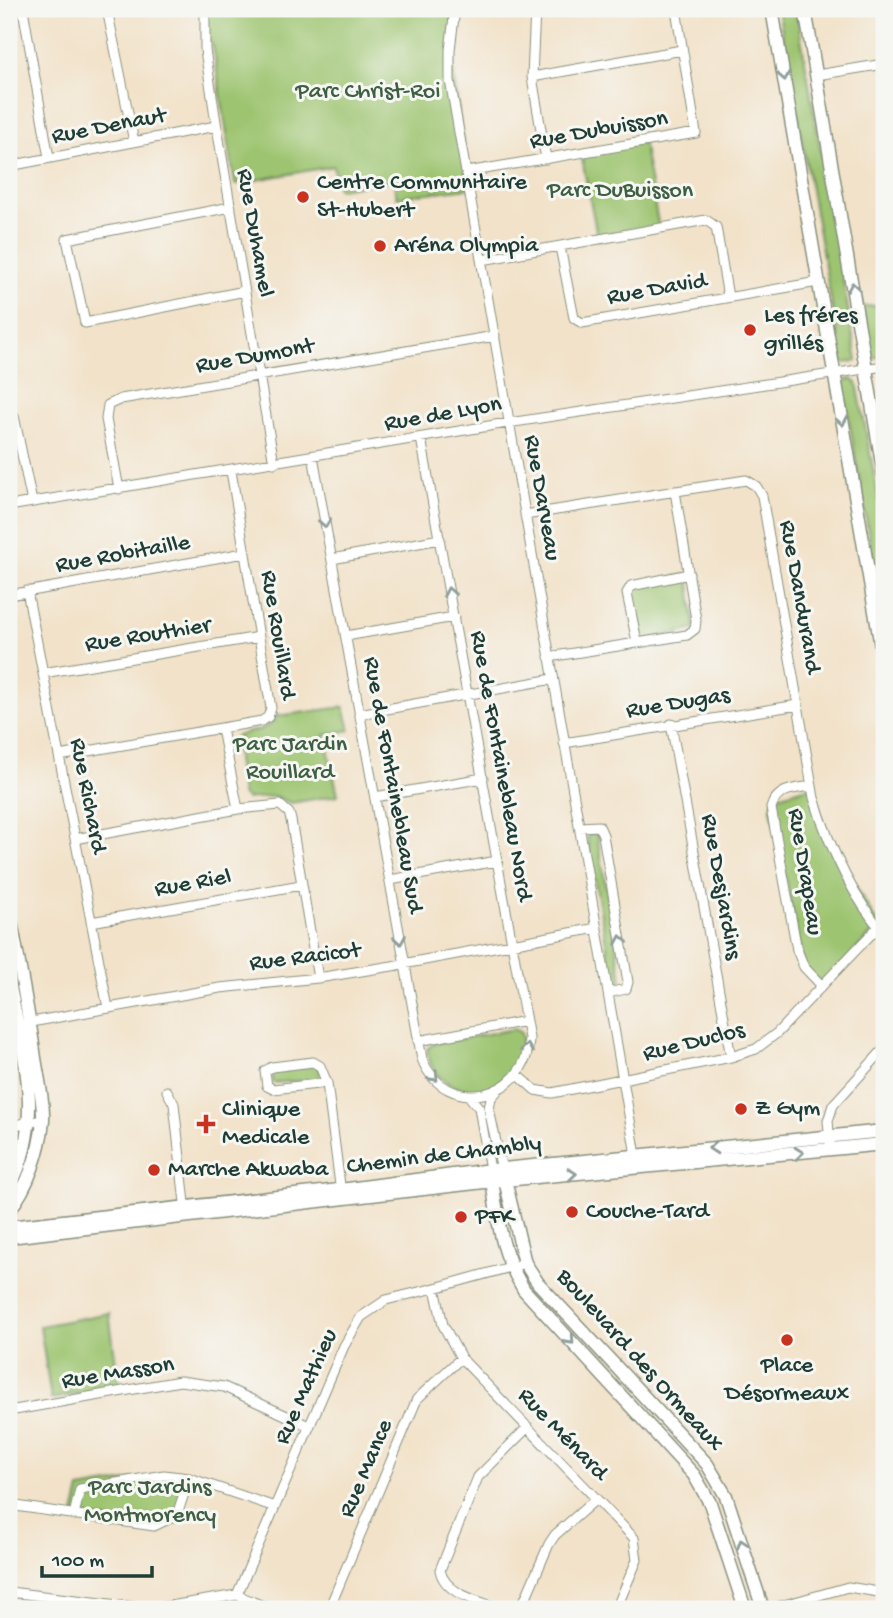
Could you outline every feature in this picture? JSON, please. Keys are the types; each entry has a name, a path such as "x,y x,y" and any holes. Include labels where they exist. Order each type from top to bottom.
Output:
{"main road":[{"path":"772,9 884,664"},
{"path":"805,9 884,475"},
{"path":"9,910 38,1150 12,1206 22,1222 30,1225"},
{"path":"9,983 24,1024"},
{"path":"9,1188 36,1121"},
{"name":"Chemin de Chambly","path":"9,1237 636,1155 884,1130"},
{"name":"Chemin de Chambly","path":"497,1175 884,1144"},
{"name":"Boulevard des Ormeaux","path":"497,1175 525,1263 538,1283 707,1464 726,1496 763,1609"},
{"name":"Boulevard des Ormeaux","path":"497,1175 502,1244 510,1267 524,1290 694,1475 710,1503 745,1609"},
{"name":"Chemin de Chambly","path":"9,1227 186,1212"}],"street":[{"path":"23,9 49,158"},
{"name":"Rue Duhamel","path":"205,9 205,50 216,126 274,463"},
{"name":"Rue Darveau","path":"455,9 450,50 450,80 636,1155"},
{"path":"535,9 532,77 546,159"},
{"name":"Rue Dubuisson","path":"467,172 696,133 676,9"},
{"path":"109,11 134,142"},
{"path":"532,77 682,50"},
{"path":"817,75 884,64"},
{"name":"Rue Denaut","path":"9,166 216,126"},
{"path":"230,207 66,239 85,323 245,291"},
{"path":"482,260 706,220 716,227 728,298"},
{"name":"Rue David","path":"560,247 574,318 582,323 818,282"},
{"name":"Rue Dumont","path":"119,489 106,419 108,405 121,399 495,336"},
{"name":"Rue de Lyon","path":"9,506 508,423 884,366"},
{"path":"9,417 14,416 32,502"},
{"name":"Rue de Fontainebleau Nord","path":"421,438 526,1021 528,1052 517,1074"},
{"name":"Rue de Fontainebleau Sud","path":"313,456 418,1041 424,1065 433,1078 451,1091 468,1095"},
{"name":"Rue Rouillard","path":"222,729 262,721 270,713 231,471"},
{"name":"Rue Dandurand","path":"525,515 746,480 756,486 762,496 812,786 827,836 855,891 881,930"},
{"path":"550,657 687,635 695,629 696,620 675,491"},
{"path":"332,559 440,539"},
{"name":"Rue Robitaille","path":"9,595 244,553"},
{"path":"637,642 627,593 631,586 689,574"},
{"name":"Rue Richard","path":"27,591 108,1008"},
{"path":"346,636 454,617"},
{"name":"Rue Routhier","path":"43,673 259,637"},
{"path":"359,714 553,679"},
{"name":"Rue Dugas","path":"564,743 798,705"},
{"name":"Rue Desjardins","path":"671,724 731,1057"},
{"path":"59,756 222,729 238,809"},
{"path":"375,797 483,778"},
{"name":"Rue Drapeau","path":"812,786 782,791 774,797 771,808 797,950 804,967 822,986"},
{"path":"75,839 238,809 275,805 285,808 291,820 318,978"},
{"path":"579,827 599,826 603,835 628,982 625,989 608,993"},
{"path":"390,880 497,861"},
{"name":"Rue Riel","path":"91,922 302,885"},
{"name":"Rue Racicot","path":"24,1024 220,988 318,978 597,928"},
{"name":"Rue Duclos","path":"517,1074 536,1090 548,1093 731,1057 757,1049 777,1033 881,930"},
{"path":"418,1041 526,1021"},
{"path":"830,1150 828,1121 832,1105 884,1049"},
{"path":"327,1083 273,1089 267,1086 265,1071 272,1067 313,1062 320,1066 327,1083 341,1194"},
{"path":"497,1175 489,1109 491,1098 517,1074"},
{"path":"468,1095 498,1090"},
{"path":"167,1091 174,1104 186,1212"},
{"path":"468,1095 479,1108 497,1175"},
{"path":"9,1126 36,1121"},
{"name":"Rue Mathieu","path":"237,1595 344,1346 361,1317 386,1300 525,1263"},
{"name":"Rue Ménard","path":"435,1289 443,1325 461,1358 634,1538 637,1560 616,1609"},
{"name":"Rue Mance","path":"329,1609 417,1399 461,1358"},
{"name":"Rue Masson","path":"9,1411 180,1381 224,1387 309,1426"},
{"path":"501,1609 449,1588 442,1580 440,1570 478,1477 485,1467 528,1427"},
{"path":"74,1515 80,1489 164,1475 189,1478 275,1507"},
{"path":"9,1505 155,1526 177,1515 189,1478"},
{"path":"517,1609 523,1604 555,1535 596,1499"},
{"path":"770,1609 848,1587 884,1593"},
{"path":"9,1592 138,1609 174,1608 237,1595 270,1609"}],"green space":[{"name":"Parc Christ-Roi","path":"205,9 455,9 450,50 469,188 397,197 393,180 338,189 333,166 235,184 213,46 204,34"},
{"path":"778,9 796,9 857,361 845,363 842,360"},
{"name":"Parc DuBuisson","path":"643,142 659,228 598,240 581,154"},
{"path":"884,305 884,356 868,359 860,307"},
{"path":"852,379 857,383 884,528 884,623 843,385 846,380"},
{"path":"689,574 695,629 637,642 627,593 631,586"},
{"name":"Parc Jardin Rouillard","path":"344,707 350,730 325,735 338,795 291,803 274,796 246,799 242,794 234,738 268,726 277,716"},
{"path":"812,786 827,837 879,926 822,986 804,967 771,808 774,797"},
{"path":"592,832 597,835 622,980 619,985 613,981 587,838"},
{"path":"514,1029 522,1036 520,1058 511,1074 496,1085 479,1090 462,1089 446,1082 433,1069 427,1049 433,1044"},
{"path":"315,1064 320,1069 320,1079 273,1083 272,1074 276,1071"},
{"path":"109,1313 119,1386 51,1399 40,1326"},
{"name":"Parc Jardins Montmorency","path":"164,1475 189,1478 177,1515 154,1526 74,1515 80,1489"}],"place":[{"name":"Centre Communitaire St-Hubert","path":"303,197"},
{"name":"Aréna Olympia","path":"380,246"},
{"name":"Les fréres grillés","path":"750,330"},
{"name":"Z Gym","path":"741,1109"},
{"name":"Clinique Medicale","path":"206,1124"},
{"name":"Marche Akwaba","path":"154,1170"},
{"name":"Couche-Tard","path":"572,1212"},
{"name":"PFK","path":"461,1217"},
{"name":"Place Désormeaux","path":"787,1340"}]}
